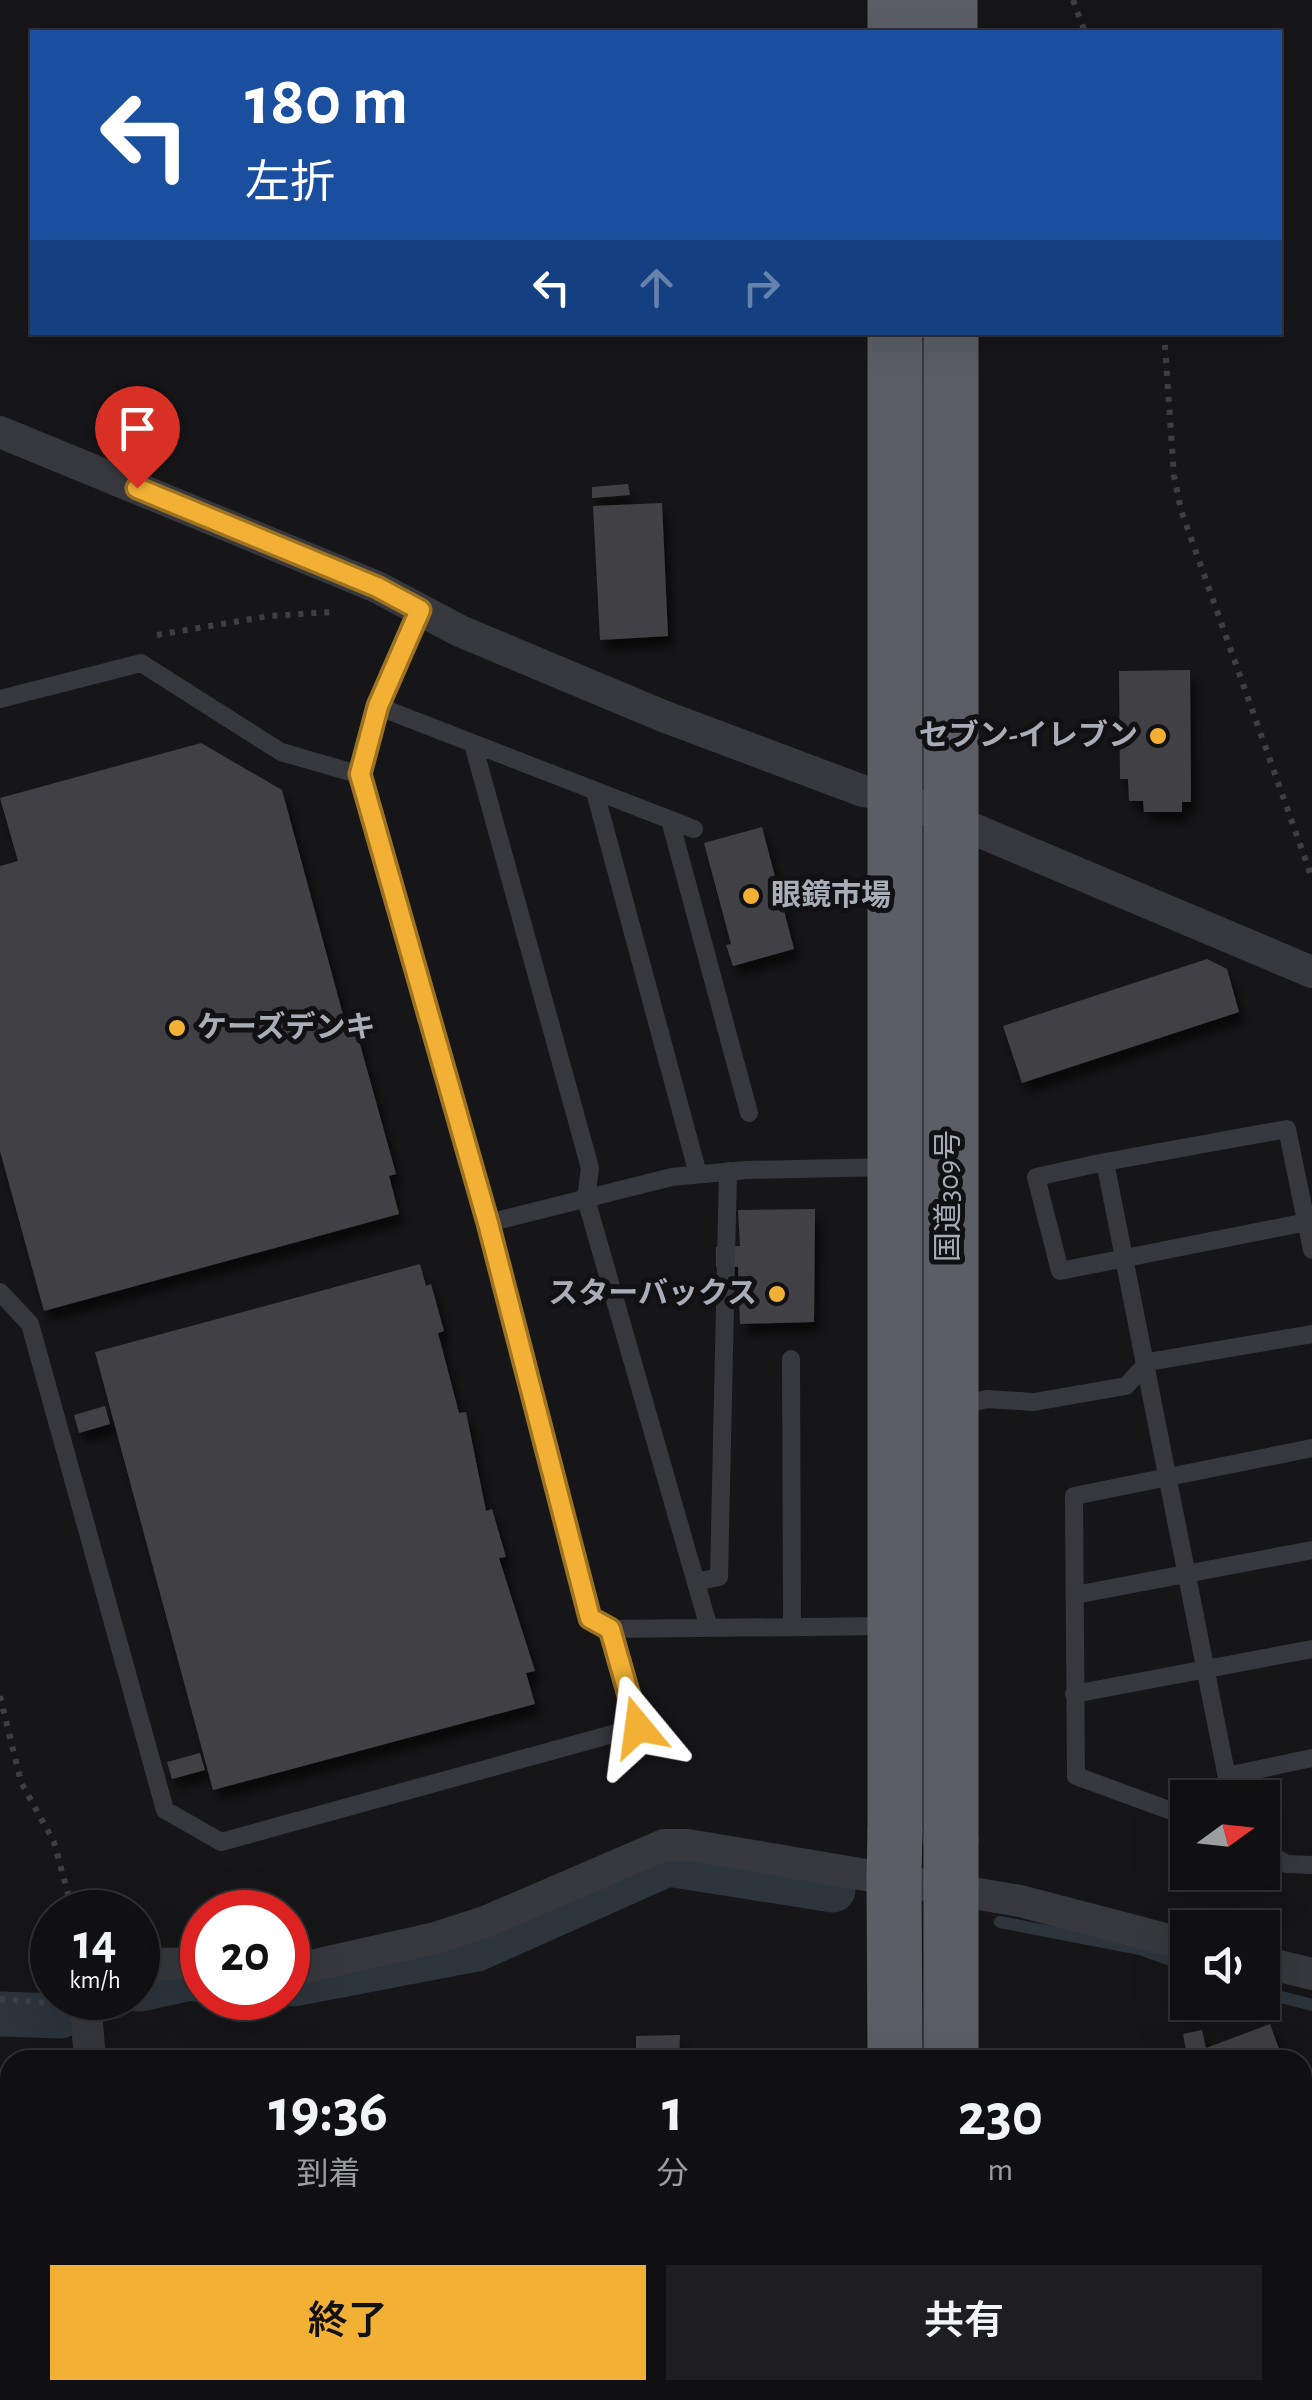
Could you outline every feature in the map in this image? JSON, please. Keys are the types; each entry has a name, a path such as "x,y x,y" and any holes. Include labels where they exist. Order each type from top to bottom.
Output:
{"highway":[{"path":"896,0 896,30"},
{"path":"950,0 950,30"},
{"name":"国道309号","path":"895,335 895,2050"},
{"name":"国道309号","path":"951,335 948,1408 951,2050"}],"street":[{"path":"0,432 377,587 460,631 663,716 863,791 895,796 1312,972"},
{"path":"310,1965 436,1938 485,1922 664,1845 894,1862 951,1872 1020,1901 1170,1939"},
{"path":"1280,1966 1312,1974"},
{"path":"80,2020 88,2050"}],"lane":[{"path":"420,610 378,706 360,774 488,1223 590,1618 610,1629 895,1626"},
{"path":"0,699 141,663 281,752 360,774"},
{"path":"378,706 694,829"},
{"path":"473,744 590,1168 586,1199 709,1628"},
{"path":"594,792 698,1174"},
{"path":"670,820 749,1113"},
{"path":"1309,1222 1060,1271 1036,1177 1287,1129 1309,1222 1312,1250"},
{"path":"1105,1162 1148,1362 1185,1574 1228,1780"},
{"path":"488,1223 698,1174 894,1167"},
{"path":"696,1582 719,1577 728,1171"},
{"path":"0,1292 30,1324 165,1810 207,1834 222,1842 638,1727 610,1629"},
{"path":"948,1408 987,1398 1034,1402 1126,1386 1148,1362 1312,1334"},
{"path":"791,1359 792,1627"},
{"path":"1170,1810 1076,1776 1074,1496 1312,1448"},
{"path":"1075,1595 1312,1550"},
{"path":"1074,1694 1312,1649"},
{"path":"1227,1776 1312,1758"},
{"path":"1280,1860 1312,1865"}],"path":[{"path":"1073,0 1084,30"},
{"path":"1164,335 1174,476 1181,510 1312,878"},
{"path":"145,638 269,616 368,610 377,587"},
{"path":"0,1696 21,1782 54,1842 67,1890"},
{"path":"0,1999 30,1999"}],"building":[{"path":"628,484 630,495 592,498 592,487"},
{"path":"662,503 668,636 600,640 593,506"},
{"path":"1190,670 1191,802 1182,802 1182,812 1144,812 1143,801 1129,801 1128,779 1120,779 1119,671"},
{"path":"201,743 282,790 345,1022 353,1019 396,1174 389,1176 399,1214 44,1311 0,1151 0,866 18,861 0,798"},
{"path":"762,827 794,949 733,966 726,945 731,944 704,843"},
{"path":"1207,959 1227,969 1239,1012 1022,1083 1003,1026"},
{"name":"スターバックス","path":"815,1209 814,1322 740,1324 738,1267 716,1267 716,1247 740,1246 738,1210"},
{"path":"420,1264 426,1286 431,1284 444,1331 438,1333 459,1413 466,1412 486,1511 492,1509 506,1557 499,1558 535,1671 526,1673 535,1704 213,1790 95,1352"},
{"path":"105,1406 110,1424 79,1433 74,1415"},
{"path":"200,1753 205,1770 172,1779 167,1762"},
{"path":"1270,2024 1279,2050 1186,2050 1183,2034 1202,2030 1206,2048"},
{"path":"680,2035 679,2050 636,2050 636,2036"}],"waterway":[{"path":"310,1981 477,1949 668,1864 833,1890"},
{"path":"1000,1922 1140,1949 1170,1960"},
{"path":"160,1985 180,1980"},
{"path":"1280,1997 1312,2005"},
{"path":"0,2014 30,2015"}],"place":[{"name":"セブン-イレブン","path":"1158,736"},
{"name":"眼鏡市場","path":"751,896"},
{"name":"ケーズデンキ","path":"177,1028"},
{"name":"スターバックス","path":"777,1294"}],"route":[{"path":"137,488 377,587 420,610 378,706 360,774 488,1223 590,1618 610,1629 638,1727"}]}
